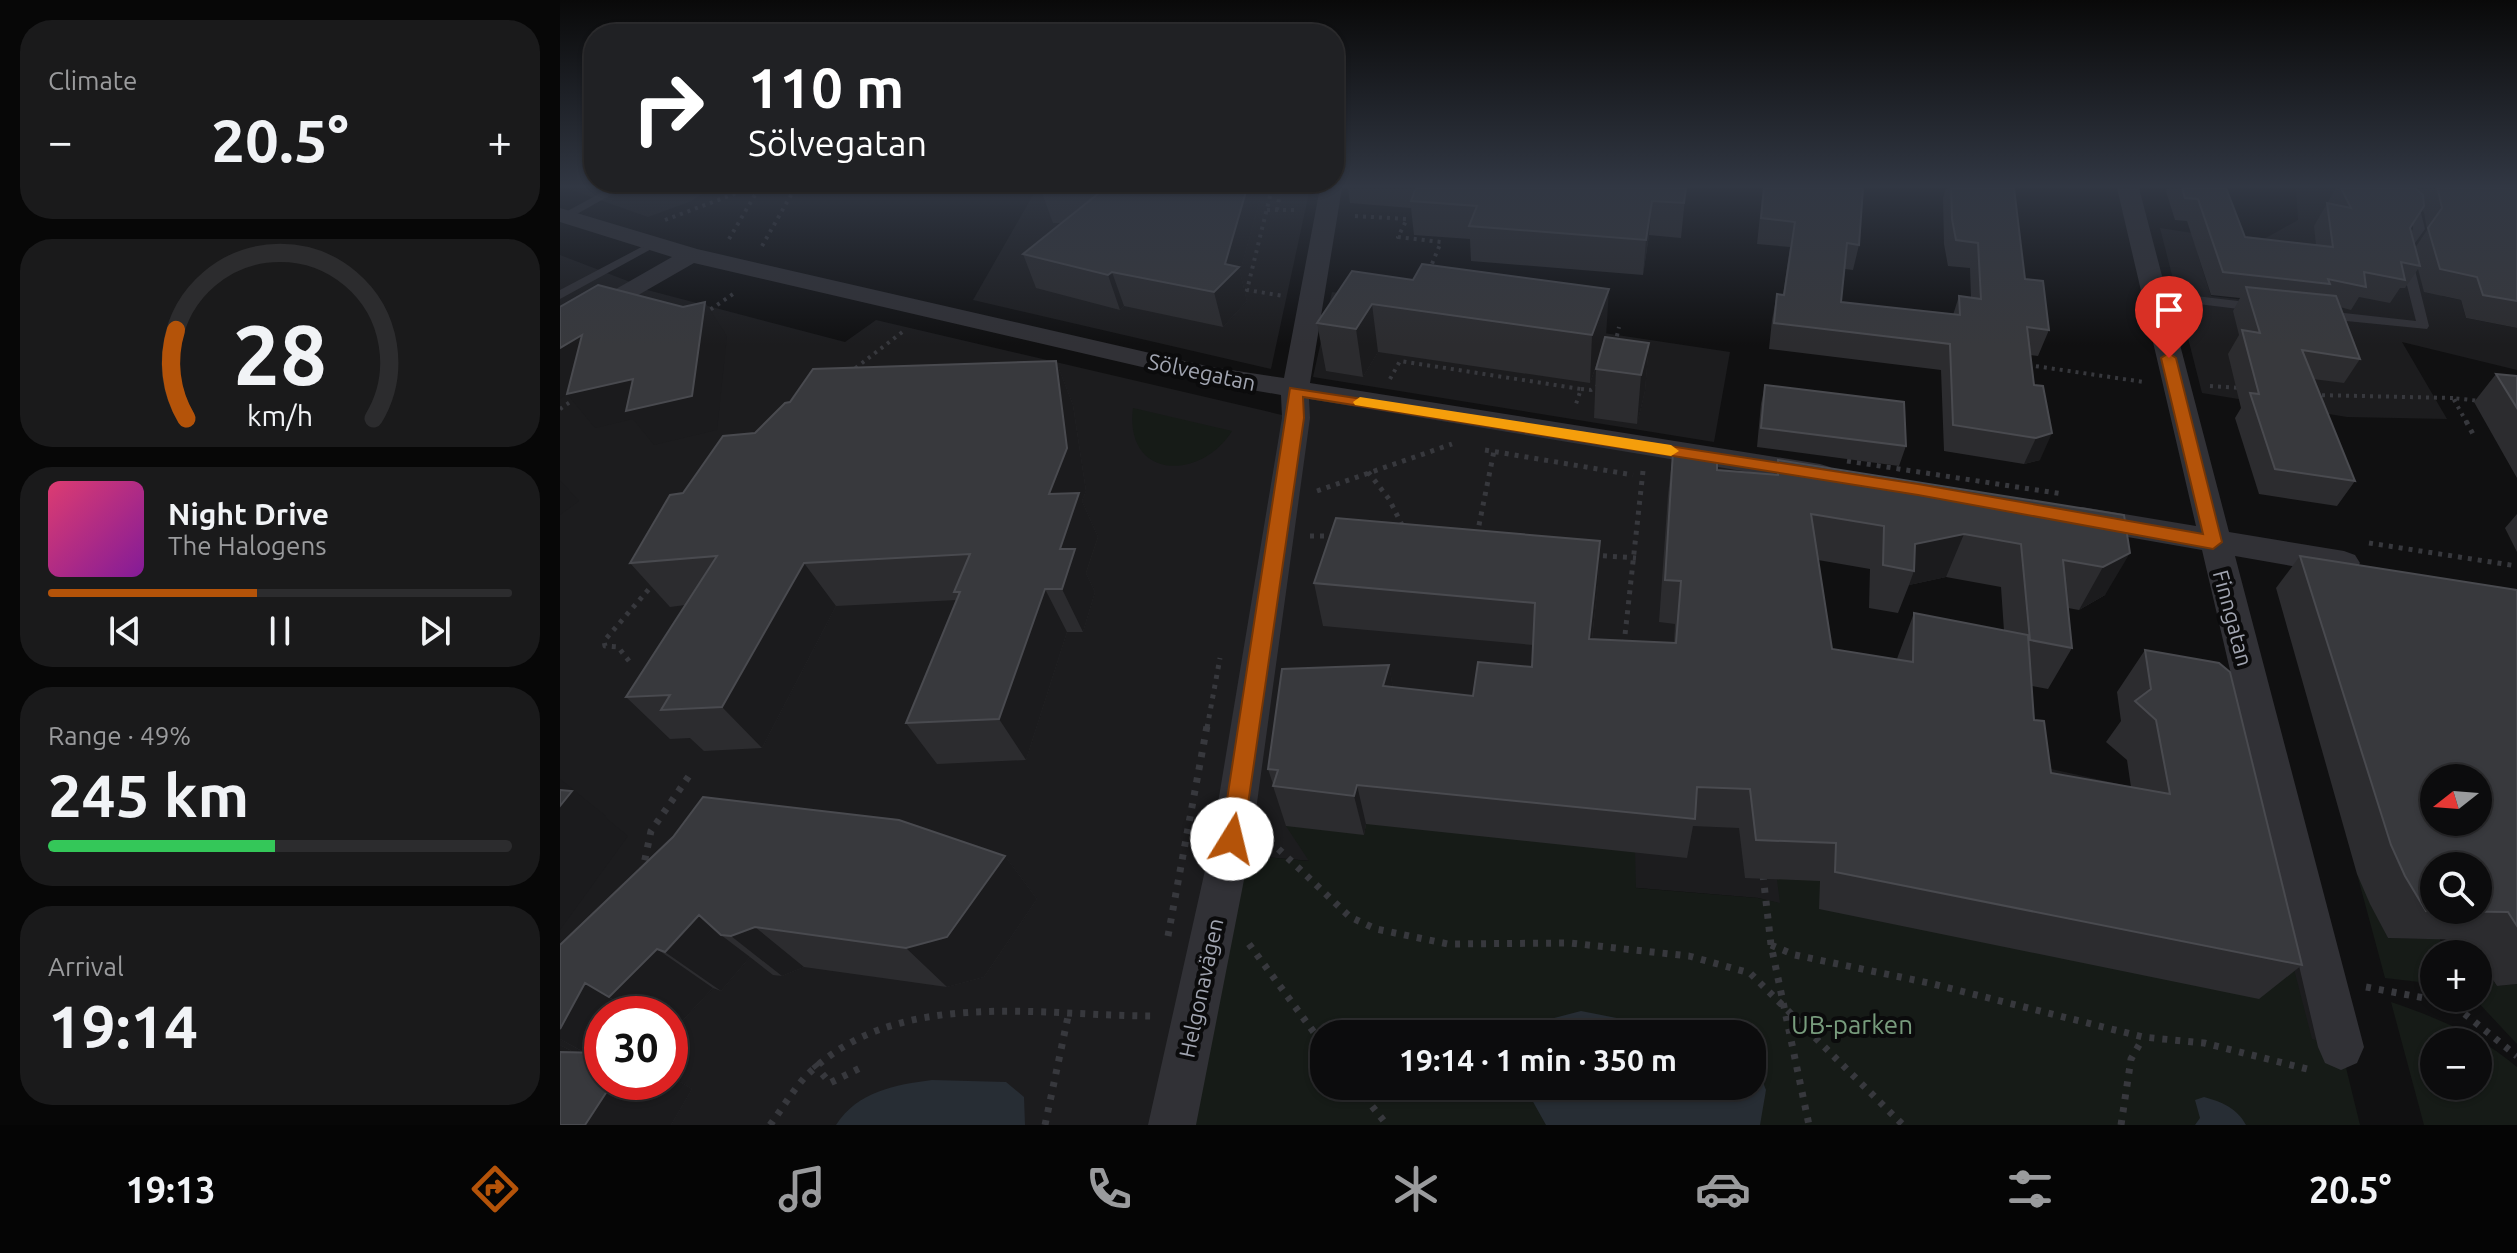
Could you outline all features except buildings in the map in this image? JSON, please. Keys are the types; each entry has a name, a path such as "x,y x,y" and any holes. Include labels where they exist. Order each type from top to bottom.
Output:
{"street":[{"name":"Sölvegatan","path":"636,240 1496,438 1644,462 1842,469"},
{"name":"Helgonavägen","path":"1172,1125 1168,1011 1219,901 1237,809 1296,418 1295,391 1313,240"},
{"name":"Finngatan","path":"2140,240 2341,1047"},
{"path":"560,332 691,255"},
{"path":"2055,502 2213,542 2378,569"}],"lane":[{"path":"2313,314 2423,326 2404,250 2411,240"},
{"path":"560,295 651,245"},
{"path":"2153,295 2269,309"}],"path":[{"path":"761,250 766,240"},
{"path":"1259,240 1247,290 1287,297"},
{"path":"1423,285 1441,242 1428,240"},
{"path":"698,318 743,287"},
{"path":"847,374 931,310"},
{"path":"1613,353 1619,327"},
{"path":"1384,388 1400,361 1591,390 1606,380"},
{"path":"1454,379 1458,370"},
{"path":"1520,388 1523,380"},
{"path":"1576,405 1581,389"},
{"path":"560,409 585,392"},
{"path":"2474,436 2453,398 2491,403"},
{"path":"1480,449 1496,438 1644,462 1658,479"},
{"path":"1475,544 1496,438"},
{"path":"1438,441 1466,446"},
{"path":"1280,523 1368,472 1452,444"},
{"path":"1624,651 1644,462"},
{"path":"1842,469 2035,490 2055,502"},
{"path":"1368,472 1389,499 1410,540"},
{"path":"2035,490 2055,502"},
{"path":"1280,523 1350,537"},
{"path":"2362,542 2517,566"},
{"path":"1577,553 1636,558"},
{"path":"629,661 618,647 605,646 604,641 659,577"},
{"path":"1167,941 1223,642"},
{"path":"642,880 643,849 663,806 691,773"},
{"path":"1237,809 1350,917 1376,929 1448,944 1570,943 1689,956 1750,973 1903,1125"},
{"path":"1761,858 1771,945 1788,1012 1799,1090 1809,1125"},
{"path":"1219,901 1310,1027"},
{"path":"1771,945 1795,955 1929,983 2143,1037 2204,1043 2314,1071 2341,1047"},
{"path":"2325,979 2420,995"},
{"path":"770,1125 785,1098 814,1064 847,1044 914,1017 980,1010 1069,1012 1116,1018 1168,1011"},
{"path":"1151,1031 1168,1011"},
{"path":"1045,1125 1069,1012"},
{"path":"2465,1012 2517,1056"},
{"path":"2121,1125 2131,1059 2143,1037"},
{"path":"814,1064 830,1083 864,1066"},
{"path":"1367,1100 1387,1125"}],"shaded area":[{"path":"1007,240 1299,240 1271,369 973,300"},
{"path":"2163,240 2257,243 2261,240 2433,240 2442,296 2461,300 2466,318 2517,328 2517,370 2402,342 2447,419 2347,417 2202,393","holes":["2198,255 2262,302 2211,296"]},
{"path":"560,255 638,285 636,287 845,342 876,320 1295,418 1295,391 1768,466 1785,649 2020,762 2286,821 2341,1047 1758,898 1229,854 1172,1125 560,1125"},
{"path":"1332,292 1730,352 1714,442 1313,377"},
{"path":"1581,1011 1627,1020 1546,1020"},
{"path":"932,1080 1006,1082 1024,1097 1025,1125 836,1125 866,1097 891,1087"},
{"path":"2204,1097 2228,1106 2246,1125 2195,1125 2200,1118 2195,1100"},
{"path":"1532,1100 1764,1100 1760,1125 1546,1125"}],"green space":[{"path":"1133,408 1232,431 1218,448 1202,459 1184,465 1167,465 1152,460 1140,449 1133,431"},
{"name":"UB-parken","path":"1375,792 1635,852 1636,888 1758,898 1780,903 1767,802 2269,872 2312,1039 2341,1047 2360,1125 1172,1125 1229,854 1309,861 1286,826"},
{"path":"2357,874 2388,938 2440,939 2420,940 2420,981 2385,978"},
{"path":"2492,979 2497,986 2517,984 2517,1044 2487,1012 2492,1012"},
{"path":"2391,1002 2457,1028 2420,1028 2420,1100 2492,1100 2492,1049 2517,1067 2517,1125 2424,1125"}],"slow traffic":[{"path":"1360,402 1671,451"}],"route":[{"path":"1232,839 1296,418 1295,391 1918,489 2213,542 2169,358"}]}
